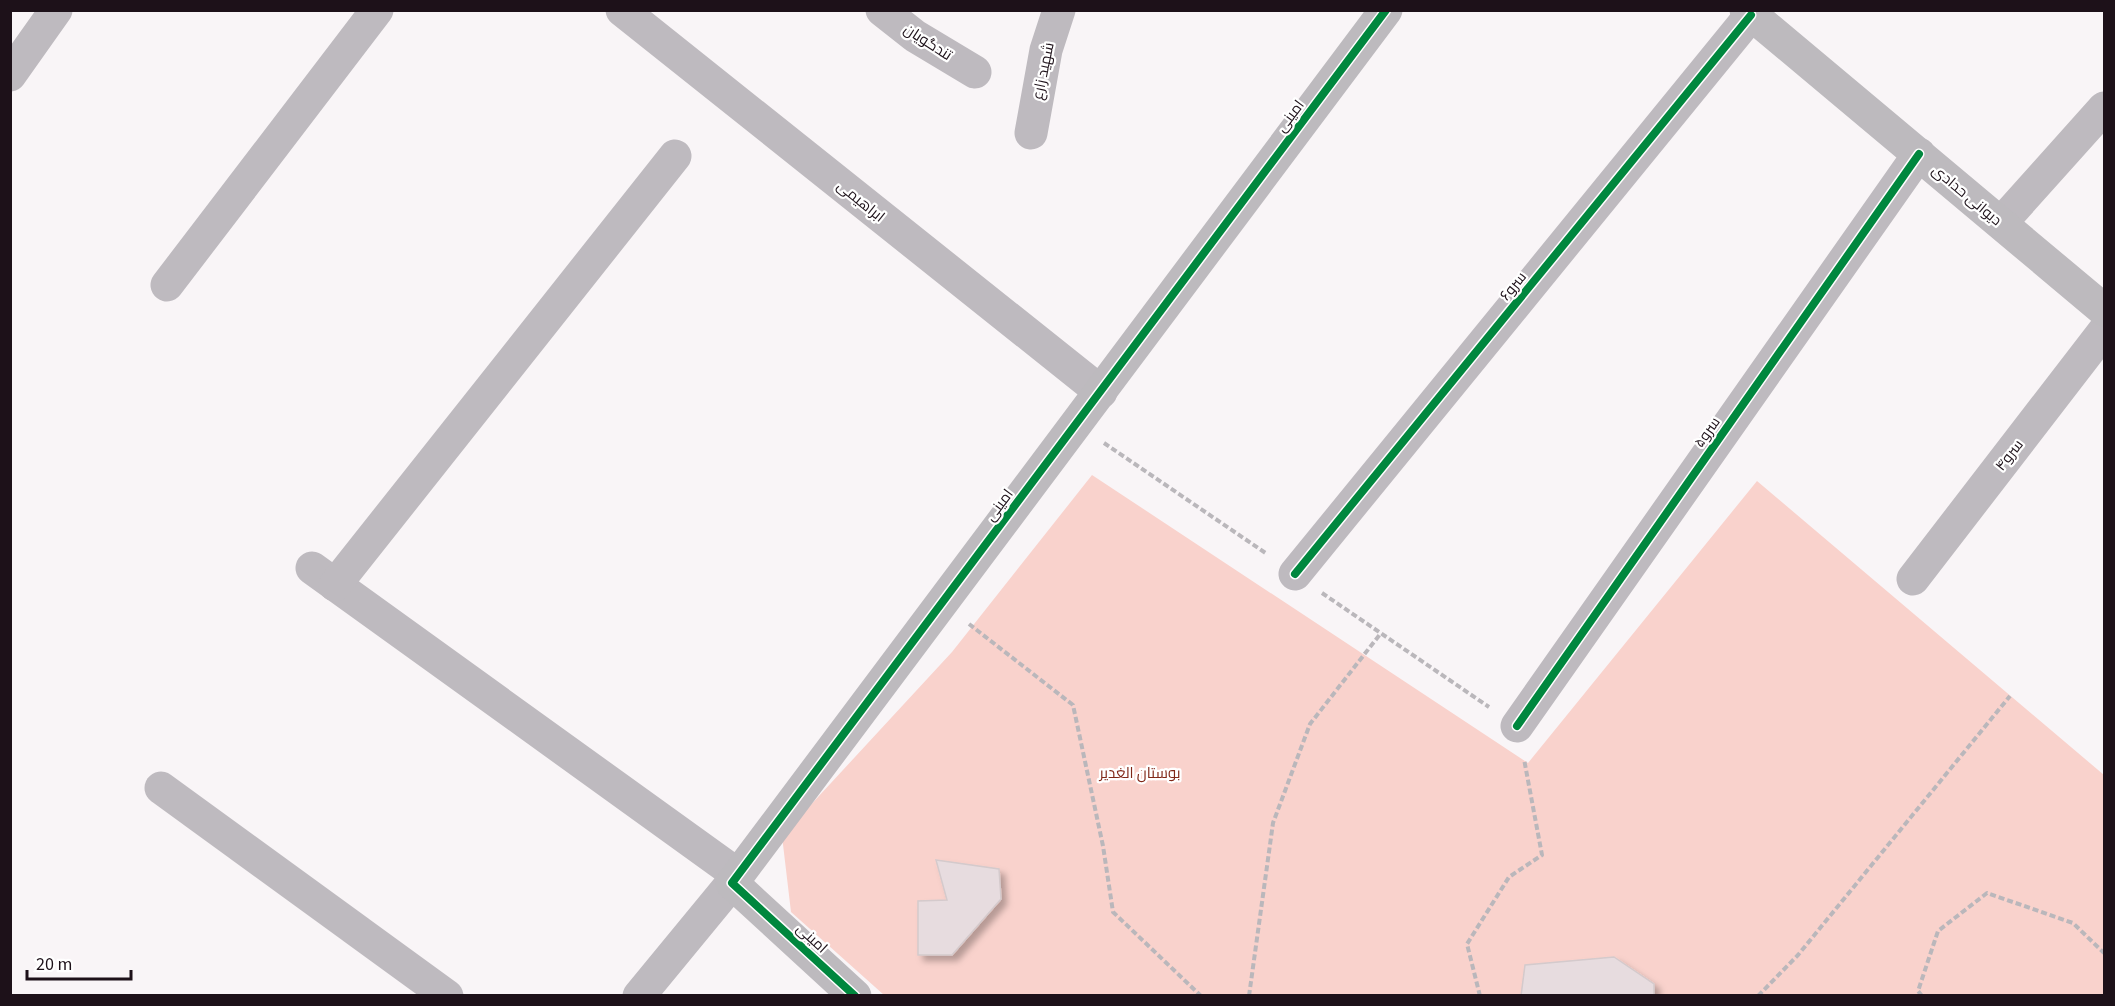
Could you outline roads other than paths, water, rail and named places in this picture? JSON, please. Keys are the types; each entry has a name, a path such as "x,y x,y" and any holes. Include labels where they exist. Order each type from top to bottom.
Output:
{"street":[{"path":"10,75 56,10"},
{"path":"167,285 377,10"},
{"name":"ابراهیمی","path":"622,10 1101,392"},
{"name":"تندگویان","path":"882,10 915,36 975,72"},
{"name":"شهید زارع","path":"1031,133 1046,50 1059,10"},
{"name":"امینی","path":"855,996 735,879 1386,10"},
{"name":"دیوانی حدادی","path":"1748,13 2104,310"},
{"name":"سرو۶","path":"1295,574 1748,13"},
{"path":"2001,223 2104,108"},
{"name":"سرو۵","path":"1517,726 1919,154"},
{"path":"639,996 735,879 324,577 675,156"},
{"name":"سرو۴","path":"1913,579 2104,331"},
{"path":"162,788 447,996"}],"park label":[{"name":"بوستان الغدیر","path":"1140,773"}]}
